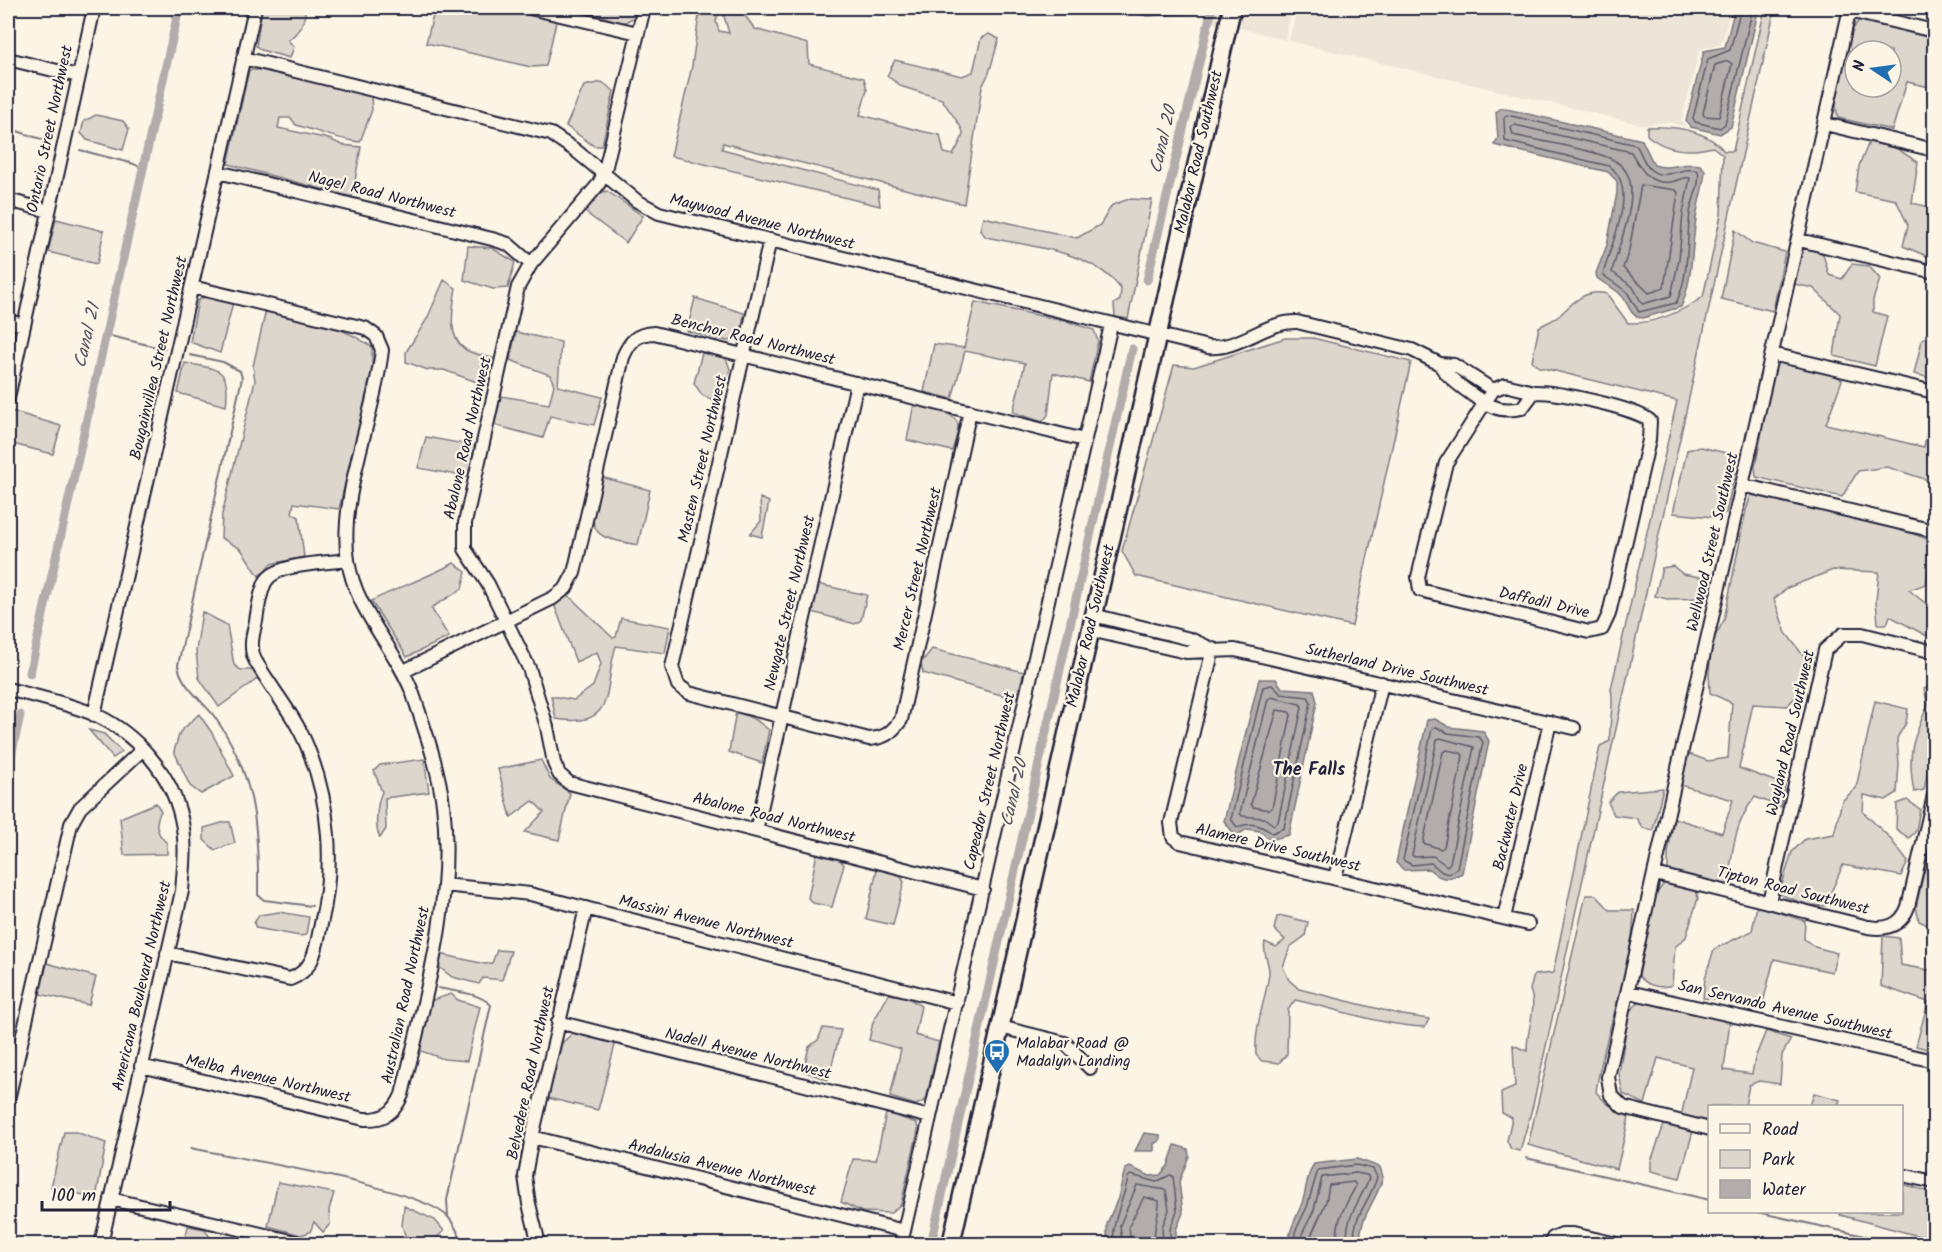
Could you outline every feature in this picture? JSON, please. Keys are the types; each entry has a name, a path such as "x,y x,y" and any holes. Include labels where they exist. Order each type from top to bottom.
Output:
{"main road":[{"name":"Malabar Road Southwest","path":"951,1245 1232,8"}],"street":[{"name":"Ontario Street Northwest","path":"8,398 94,8"},
{"name":"Bougainvillea Street Northwest","path":"94,715 255,8"},
{"path":"530,8 638,33"},
{"name":"Abalone Road Northwest","path":"644,8 603,174 598,185 531,264 518,287 463,536 465,549 507,619 529,668 547,727 554,763 559,774 570,783 983,889"},
{"path":"1849,9 1935,32"},
{"name":"Wellwood Street Southwest","path":"1708,1129 1629,1110 1614,1100 1608,1083 1849,9"},
{"name":"Maywood Avenue Northwest","path":"243,58 558,136 638,201 659,213 1111,326 1221,349 1281,324 1297,322 1412,350 1440,364"},
{"path":"8,59 78,76"},
{"path":"1825,124 1935,150"},
{"name":"Nagel Road Northwest","path":"218,172 492,239 508,244 531,264"},
{"path":"8,200 49,211"},
{"name":"Masten Street Northwest","path":"770,240 672,667 678,686 689,693 782,716"},
{"path":"1799,240 1935,272"},
{"name":"Australian Road Northwest","path":"192,286 364,328 376,336 382,350 380,370 347,516 347,560 363,607 404,671 435,764 443,804 444,885 441,918 402,1095 396,1109 387,1116"},
{"path":"8,321 24,325"},
{"name":"Capeador Street Northwest","path":"901,1245 1111,326"},
{"name":"Benchor Road Northwest","path":"404,671 553,598 566,588 574,573 622,357 630,343 641,334 654,333 1084,441"},
{"path":"1772,354 1935,392"},
{"path":"1440,364 1454,365 1493,390"},
{"path":"1440,364 1447,376 1493,407 1514,410 1522,408 1534,392"},
{"name":"Newgate Street Northwest","path":"756,831 857,383"},
{"name":"Daffodil Drive","path":"1505,385 1534,392 1549,392 1614,407 1636,413 1650,421 1649,440 1609,614 1605,624 1596,631 1582,630 1420,590 1418,577 1446,462 1493,390 1505,385"},
{"name":"Mercer Street Northwest","path":"782,716 869,739 883,738 892,732 901,720 970,411"},
{"path":"1742,485 1935,531"},
{"path":"167,953 274,978 290,979 299,976 314,958 326,905 329,865 327,826 320,783 292,713 254,659 252,635 264,586 275,572 286,568 347,560"},
{"name":"Sutherland Drive Southwest","path":"1092,623 1190,639 1213,649 1236,650 1574,728"},
{"name":"Wayland Road Southwest","path":"1769,902 1826,650 1843,634 1862,634 1935,652"},
{"name":"Alamere Drive Southwest","path":"1213,649 1171,823 1173,837 1180,842 1528,924"},
{"path":"1335,878 1382,683"},
{"name":"Americana Boulevard Northwest","path":"8,689 94,715 117,726 143,749 171,788 181,817 185,842 182,891 100,1245"},
{"name":"Backwater Drive","path":"1504,918 1550,722"},
{"path":"8,1100 71,824 80,808 143,749"},
{"name":"Tipton Road Southwest","path":"1655,874 1868,927 1888,927 1898,923 1906,913 1935,795"},
{"name":"Massini Avenue Northwest","path":"444,885 530,894 957,1003"},
{"name":"Belvedere Road Northwest","path":"539,1245 525,1176 558,1022 586,908"},
{"name":"San Servando Avenue Southwest","path":"1629,992 1935,1061"},
{"name":"Nadell Avenue Northwest","path":"558,1022 930,1117"},
{"path":"1000,1028 1065,1043 1090,1068"},
{"name":"Melba Avenue Northwest","path":"141,1066 364,1119 387,1116"},
{"name":"Andalusia Avenue Northwest","path":"532,1137 904,1231"},
{"path":"1903,1174 1935,1182"},
{"path":"111,1199 304,1245"},
{"path":"1550,1245 1553,1238 1562,1234 1617,1245"}],"shaded area":[{"path":"1208,8 1227,8 1223,25 1205,21"},
{"path":"1241,8 1292,8 1285,40 1237,27"},
{"path":"1297,8 1731,8 1721,44 1700,49 1682,120 1686,127 1668,122 1643,125 1289,41"}],"green space":[{"path":"262,8 305,8 301,26 288,40 294,47 290,58 261,50 256,46"},
{"path":"435,8 515,8 544,15 556,22 546,66 531,67 426,43"},
{"path":"592,8 636,8 633,18 623,23 591,13"},
{"path":"700,8 719,8 716,22 719,31 729,33 723,13 743,13 755,29 808,44 809,64 864,78 867,90 860,115 940,135 944,153 953,155 962,138 963,130 942,99 903,87 887,76 895,60 962,76 973,72 981,38 989,34 999,39 989,73 982,87 964,204 723,143 722,149 878,190 880,206 671,156 692,66"},
{"path":"1113,8 1195,8 1194,13 1148,16"},
{"path":"1765,8 1775,8 1533,1105 1520,1151 1511,1149 1507,1141 1512,1118 1502,1113 1501,1093 1515,1087 1513,1045 1527,1051 1533,1004 1530,990 1534,975 1553,973 1600,746 1610,741 1611,689 1677,401 1539,367 1532,361 1539,327 1556,318 1571,304 1587,294 1607,294 1628,323 1667,316 1703,297 1721,215 1723,155 1713,147 1687,150 1670,147 1647,135 1647,127 1689,130 1708,138 1724,151 1733,151"},
{"path":"1860,19 1934,39 1934,88 1907,82 1903,95 1903,39 1848,39"},
{"path":"1843,56 1843,99 1902,99 1892,130 1838,118 1836,95"},
{"path":"249,70 261,70 371,96 372,110 360,142 296,125 291,118 280,118 278,128 329,139 342,145 361,147 352,197 228,164"},
{"path":"602,82 614,91 602,146 594,146 566,126 584,86"},
{"path":"96,115 123,121 129,129 123,150 87,140 81,133 84,121"},
{"path":"1869,142 1896,148 1918,162 1912,203 1934,208 1934,259 1903,246 1908,225 1896,200 1855,192 1859,166"},
{"path":"607,191 643,216 626,243 585,212 596,194"},
{"path":"1129,199 1152,200 1128,319 1115,317 1114,304 1120,300 1121,289 1109,276 1094,266 1060,252 986,237 980,230 983,217 1077,238 1100,225 1112,205"},
{"path":"56,219 104,231 97,264 48,252"},
{"path":"1735,230 1752,243 1785,252 1773,311 1721,299"},
{"path":"468,246 492,248 515,262 508,288 493,289 464,280"},
{"path":"1810,246 1823,254 1829,275 1842,279 1852,264 1869,266 1880,279 1873,300 1873,312 1887,316 1875,366 1834,356 1840,314 1813,288 1793,284 1801,250"},
{"path":"444,280 456,288 452,321 456,338 466,350 493,358 485,385 444,370 428,370 406,362 406,352 427,319"},
{"path":"206,296 225,299 233,303 220,353 190,342 198,300"},
{"path":"695,298 744,313 742,330 735,340 727,341 687,331"},
{"path":"975,302 1069,322 1094,330 1098,341 1089,382 1053,373 1048,415 1042,422 1013,412 1025,363 965,351 952,399 924,392 934,344 964,348"},
{"path":"266,310 321,323 360,339 372,347 372,370 339,509 294,503 292,513 299,517 304,557 271,564 259,576 241,549 221,538 222,514 255,381 253,366"},
{"path":"1934,329 1934,379 1914,374 1922,340"},
{"path":"516,332 561,342 558,386 602,397 594,425 550,416 543,438 494,425 501,396 549,404 554,385 550,375 510,360"},
{"path":"1285,338 1313,338 1411,362 1352,626 1136,576 1122,551 1174,365 1194,367"},
{"path":"702,353 726,358 730,369 719,403 702,395 694,383"},
{"path":"1782,360 1831,371 1842,380 1826,424 1924,447 1932,401 1934,401 1934,482 1887,467 1858,471 1842,497 1756,477 1755,467 1774,369"},
{"path":"185,363 220,372 226,384 226,406 178,393"},
{"path":"914,404 948,413 953,417 958,427 952,451 907,440"},
{"path":"11,411 61,426 53,454 8,443"},
{"path":"426,437 475,446 468,477 418,468"},
{"path":"1701,447 1739,456 1726,513 1713,517 1673,513 1687,450"},
{"path":"601,477 650,490 638,545 605,537 594,526 593,510"},
{"path":"1751,495 1894,527 1933,541 1926,584 1909,590 1934,610 1934,637 1925,635 1890,616 1887,624 1878,624 1876,601 1879,572 1833,570 1787,588 1774,599 1786,633 1809,663 1801,691 1787,706 1753,704 1739,768 1785,785 1781,807 1755,797 1742,817 1735,839 1728,885 1668,871 1668,853 1674,818 1722,833 1733,800 1680,785 1687,753 1708,761 1728,758 1732,703 1710,693 1709,672 1712,642 1724,620"},
{"path":"760,498 769,502 762,537 750,534 761,521"},
{"path":"454,563 466,572 462,589 431,608 449,637 407,657 371,601"},
{"path":"1673,566 1683,574 1711,579 1707,598 1667,599 1655,596 1662,568"},
{"path":"817,584 867,595 861,620 855,624 812,612"},
{"path":"568,595 613,638 616,637 621,618 670,627 665,653 616,646 605,701 599,711 590,718 576,721 556,719 551,696 574,700 593,686 601,664 597,652 576,662 554,604"},
{"path":"202,612 227,625 234,665 241,670 257,670 260,677 219,707 199,678 196,651"},
{"path":"932,649 1024,672 1016,699 923,673 921,663"},
{"path":"1934,684 1934,740 1924,790 1914,792 1911,767 1912,747 1928,705 1924,689"},
{"path":"1875,701 1908,709 1906,723 1897,738 1899,764 1897,793 1886,800 1864,795 1863,812 1889,837 1908,862 1901,876 1843,865 1825,906 1807,905 1779,894 1792,852 1805,839 1834,834 1842,801 1856,788"},
{"path":"736,711 756,720 769,730 762,763 729,752"},
{"path":"199,714 212,733 234,776 201,794 190,786 174,751 180,732"},
{"path":"89,730 104,734 122,752 113,758"},
{"path":"424,759 429,792 385,798 386,829 380,838 377,815 382,792 374,771 380,765"},
{"path":"541,760 550,779 570,793 559,840 525,832 544,812 533,801 511,817 498,769"},
{"path":"1663,788 1653,830 1643,828 1636,818 1614,815 1608,802 1618,792"},
{"path":"1907,800 1920,809 1916,831 1909,838 1896,829 1897,804"},
{"path":"156,803 161,811 157,820 157,828 160,836 167,843 167,854 124,855 120,818"},
{"path":"230,822 235,843 215,850 204,840 204,828"},
{"path":"1934,829 1934,928 1919,921 1916,907"},
{"path":"817,853 839,858 844,865 832,907 813,903 808,898"},
{"path":"877,869 899,874 904,882 893,925 866,919"},
{"path":"1665,882 1696,890 1698,898 1686,937 1675,947 1672,985 1658,987 1639,976 1654,897"},
{"path":"1586,895 1596,895 1610,910 1634,910 1629,956 1605,1046 1596,1092 1606,1103 1629,1117 1617,1169 1528,1145"},
{"path":"1757,905 1805,921 1804,939 1815,947 1837,953 1832,972 1774,959 1763,1003 1703,998 1705,978 1714,949 1752,931"},
{"path":"279,912 309,917 306,935 300,936 256,928 254,923 259,915"},
{"path":"1283,916 1308,922 1305,936 1290,947 1283,967 1289,980 1299,989 1403,1015 1429,1019 1425,1027 1377,1020 1295,1000 1288,1010 1287,1054 1279,1063 1262,1061 1256,1055 1256,1045 1258,1024 1269,974 1264,946 1265,942 1276,947 1285,940 1274,929 1277,917"},
{"path":"1883,936 1899,938 1901,965 1934,971 1934,1051 1916,1046 1928,1002 1881,986"},
{"path":"497,950 511,951 502,980 483,978 479,984 452,977 439,967 440,954 485,964 492,963"},
{"path":"47,963 96,977 89,1005 40,994"},
{"path":"451,994 458,1000 480,1007 467,1061 444,1059 421,1051 419,1040 430,1001"},
{"path":"889,994 907,997 921,1006 915,1035 939,1042 926,1100 916,1105 890,1097 901,1049 869,1040 873,1022"},
{"path":"1641,1000 1730,1020 1724,1070 1752,1074 1755,1058 1766,1031 1791,1039 1782,1055 1780,1084 1759,1081 1749,1085 1745,1105 1708,1105 1708,1123 1681,1117 1692,1067 1658,1058 1645,1104 1623,1094 1619,1074 1629,1012"},
{"path":"823,1028 841,1030 828,1080 803,1071 809,1047 818,1040"},
{"path":"574,1032 616,1041 598,1110 548,1098 562,1043"},
{"path":"1814,1093 1840,1100 1838,1105 1810,1105"},
{"path":"886,1113 917,1123 918,1131 901,1204 891,1213 862,1212 841,1202 853,1159 876,1160"},
{"path":"1664,1125 1693,1131 1680,1178 1651,1171 1651,1161"},
{"path":"64,1132 76,1132 106,1143 96,1198 51,1187"},
{"path":"278,1182 334,1193 329,1210 330,1224 323,1232 314,1222 310,1232 301,1235 268,1226"},
{"path":"1903,1184 1934,1193 1934,1240 1840,1215 1841,1213 1903,1213"},
{"path":"404,1206 435,1220 444,1231 429,1244 401,1244 406,1238 402,1226"},
{"path":"188,1226 205,1229 211,1239 210,1244 184,1244"}],"water":[{"path":"1735,8 1759,8 1731,127 1720,134 1691,127 1686,121 1704,51 1725,47"},
{"path":"1502,108 1642,140 1654,165 1666,167 1694,164 1700,165 1705,170 1688,284 1681,307 1643,318 1638,317 1634,315 1619,293 1597,278 1596,273 1607,245 1617,193 1617,181 1608,172 1494,145 1498,138 1496,112"},
{"path":"1259,679 1276,679 1282,688 1314,690 1317,702 1289,835 1270,840 1260,831 1247,829 1236,836 1224,821"},
{"path":"1435,719 1449,727 1483,731 1489,741 1462,873 1448,878 1441,877 1429,869 1404,870 1396,863 1427,720"},
{"path":"1144,1133 1160,1135 1160,1140 1154,1144 1154,1151 1135,1151"},
{"path":"1175,1145 1188,1149 1189,1156 1179,1182 1183,1213 1176,1230 1176,1244 1107,1242 1107,1224 1118,1198 1125,1169 1130,1167 1150,1176 1160,1175 1168,1166"},
{"path":"1357,1159 1380,1167 1383,1177 1362,1226 1361,1244 1288,1244 1290,1232 1314,1164"}],"waterway":[{"name":"Canal 21","path":"30,673 179,8"},
{"name":"Canal 20","path":"1147,280 1212,8"},
{"path":"8,128 47,141"},
{"path":"80,150 134,164 143,169"},
{"path":"106,335 165,349"},
{"name":"Canal 20","path":"931,1244 1132,349"},
{"path":"190,355 223,362 240,371 242,378 178,665 183,680 214,716 228,737 246,780 255,824 258,895 264,900 312,906"},
{"name":"Canal 21","path":"8,770 20,715"},
{"path":"438,988 480,997 491,1005 447,1200 448,1216"},
{"path":"191,1148 327,1175 403,1195 431,1206 448,1217 464,1244"},
{"path":"1526,1158 1708,1200"},
{"path":"1761,1213 1900,1244"}],"place":[{"name":"Malabar Road @ Madalyn Landing","path":"997,1075"}],"district":[{"name":"The Falls","path":"1309,770"}]}
